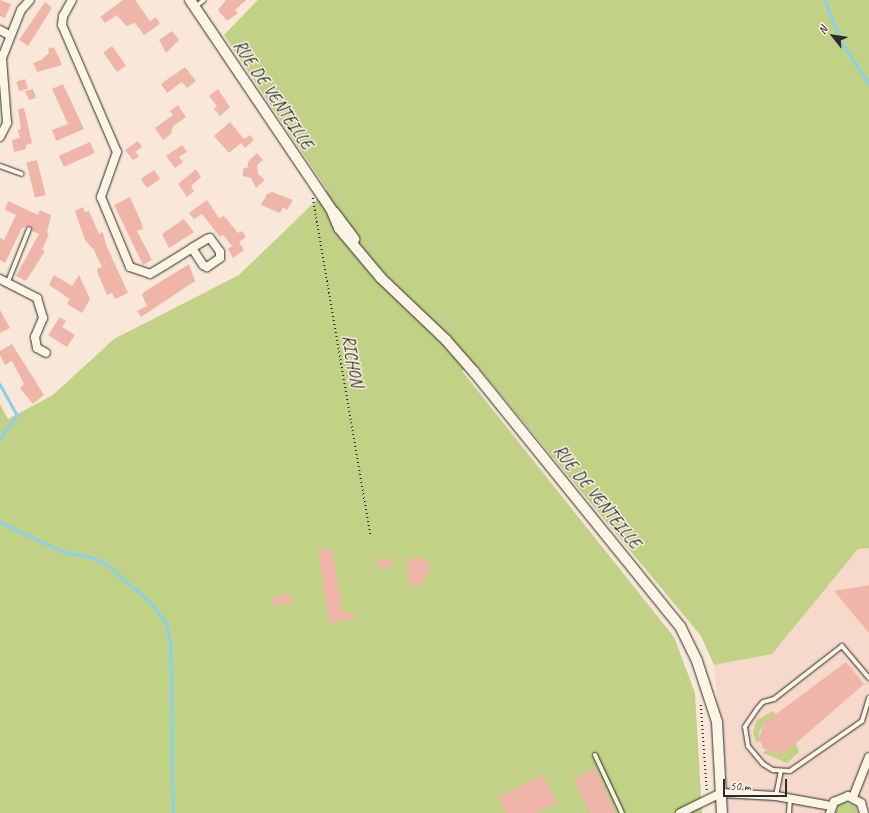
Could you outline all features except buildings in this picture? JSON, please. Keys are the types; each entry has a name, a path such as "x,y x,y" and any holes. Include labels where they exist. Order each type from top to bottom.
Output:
{"street":[{"path":"0,137 7,123 2,58 9,35 21,10 30,0"},
{"path":"72,0 63,16 62,25 117,152 101,197 130,266 150,274 192,248"},
{"name":"RUE DE VENTEILLE","path":"192,4 331,209 345,223 357,246 381,278 446,340 474,372 680,626 712,700 717,722 722,813"},
{"path":"0,30 9,35"},
{"path":"3,282 37,298 43,318 35,337 37,348 46,353"},
{"path":"853,797 868,759"},
{"path":"680,813 721,793 776,796 831,810 843,797 853,797 861,803 864,813"}],"lane":[{"path":"192,4 204,0"},
{"path":"0,166 22,174"},
{"path":"3,282 29,229"},
{"path":"869,678 842,646 774,699 763,702 745,727 748,746 763,764 781,771 790,771 862,721 869,698"},
{"path":"595,755 622,813"},
{"path":"776,796 781,771"},
{"path":"789,813 790,799"}],"path":[{"name":"RICHON","path":"318,190 312,199 371,537"},
{"path":"701,702 708,800"}],"shaded area":[{"path":"869,548 869,813 728,813 714,665 772,654 858,549"}],"green space":[{"path":"258,0 869,0 869,548 858,549 772,654 714,665 701,636 477,366 462,371 674,637 695,693 702,813 0,813 0,404 8,419 53,395 114,339 239,275 327,190 224,35"},
{"path":"773,711 777,716 764,723 759,733 760,741 756,743 753,732 757,720"},
{"path":"795,741 799,752 787,763 763,753 766,750 782,753"},
{"path":"844,802 855,805 858,813 835,813 839,804"}],"waterway":[{"path":"825,0 841,41 869,84"},
{"path":"0,384 17,415 0,439"},
{"path":"0,522 64,552 92,557 105,563 149,601 166,622 171,646 173,813"}]}
